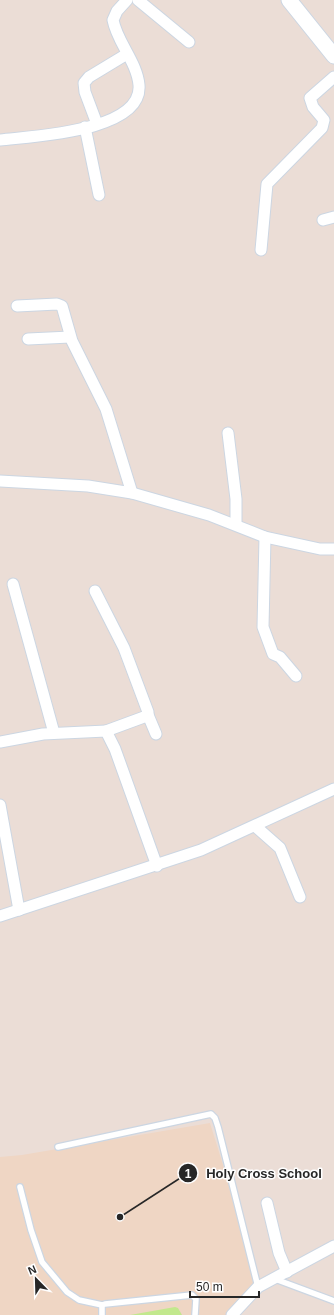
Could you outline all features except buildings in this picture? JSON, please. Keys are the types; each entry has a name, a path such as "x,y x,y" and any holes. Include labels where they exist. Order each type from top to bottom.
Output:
{"main road":[{"path":"289,0 334,56"}],"street":[{"path":"0,140 55,134 97,124 122,114 135,102 139,85 114,20 117,11 128,0"},
{"path":"138,0 189,42"},
{"path":"97,124 85,92 84,83 89,77 127,54"},
{"path":"261,250 267,184 322,128 324,120 313,107 310,98 334,77"},
{"path":"85,127 99,195"},
{"path":"323,220 334,216"},
{"path":"17,306 60,305 70,337 106,409 132,493"},
{"path":"28,339 70,337"},
{"path":"228,433 236,498 236,524"},
{"path":"0,481 88,486 132,493 236,524 265,536 320,549 334,549"},
{"path":"265,536 263,627 273,654 282,660 296,676"},
{"path":"13,584 54,733"},
{"path":"95,591 124,648 148,709 148,715 156,734"},
{"path":"0,742 54,733 106,731 148,715"},
{"path":"106,731 115,749 157,866"},
{"path":"0,916 157,866 201,850 334,789"},
{"path":"0,805 19,910"},
{"path":"255,826 280,848 300,897"},
{"path":"267,1203 278,1253 287,1272"},
{"path":"232,1315 258,1287 334,1246"}],"lane":[{"path":"58,1147 211,1114 215,1118 218,1127 258,1287"},
{"path":"20,1186 31,1230 42,1262 67,1292 79,1300 102,1305 192,1295 196,1299 195,1315"},
{"path":"275,1279 334,1302"},
{"path":"102,1305 102,1315"}],"shaded area":[{"path":"210,1123 258,1278 230,1315 0,1315 0,1157 22,1155"}],"green space":[{"path":"175,1307 178,1308 182,1315 130,1315"}],"place":[{"name":"Holy Cross School","path":"120,1217"}]}
